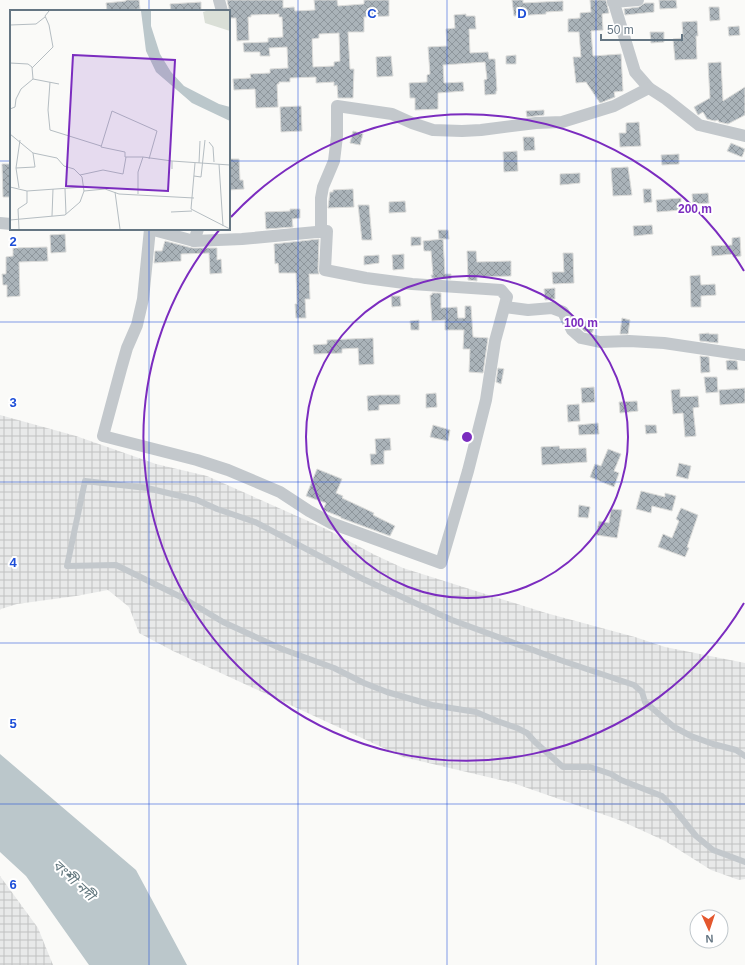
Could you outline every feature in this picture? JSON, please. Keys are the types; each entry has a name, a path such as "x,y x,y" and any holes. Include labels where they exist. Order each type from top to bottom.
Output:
{"street":[{"path":"219,0 222,10"},
{"path":"638,0 613,1 635,72 649,88 666,99 699,125 745,136"},
{"path":"321,232 321,198 323,187 334,161 337,136 337,106 392,114 433,130 481,130 536,123 562,122 614,106 649,88"},
{"path":"0,223 10,224"},
{"path":"150,230 143,298 137,325 127,348 103,436 197,460 228,470 280,492 309,511 331,522 441,563 468,471 486,400 495,341 507,297 501,290 412,284 366,278 325,270 328,231 242,239 194,241 154,230"},
{"path":"194,241 198,230"},
{"path":"505,308 528,310 552,308 563,312 572,330 581,338 600,342 629,341 664,343 745,355"}],"lane":[{"path":"745,756 736,750 691,736 674,727 645,702 642,692 634,685 623,680 596,673 452,620 363,579 255,522 217,509 197,500 147,488 85,481 67,566 116,565 183,598 223,622 282,649 334,668 369,685 432,705 476,712 517,728 527,733 563,767 590,767 611,774 621,780 662,796 671,804 696,836 713,850 745,862"}],"shaded area":[{"path":"0,415 76,436 156,464 207,476 326,529 403,568 546,613 635,637 665,647 745,663 745,879 739,880 711,870 665,841 619,820 513,783 403,757 173,651 139,633 129,607 108,590 17,604 0,610"},
{"path":"0,876 38,928 53,965 0,965"}],"water":[{"name":"বংশী নদী","path":"0,754 136,870 187,965 89,965 26,876 0,852"}],"building":[{"path":"139,0 140,9 107,10 106,3"},
{"path":"227,0 283,0 283,8 294,7 295,11 315,10 314,0 337,0 338,6 364,4 364,0 389,0 389,16 364,17 364,32 348,32 350,69 354,69 353,98 338,98 337,85 334,86 334,82 316,83 316,77 290,78 290,82 279,82 279,84 277,84 278,107 256,108 255,89 234,90 233,79 251,78 250,74 270,73 270,69 288,68 287,47 269,48 270,56 260,56 260,52 244,52 243,43 268,42 268,38 283,37 282,17 279,17 279,14 251,15 251,17 248,17 249,40 237,41 236,18 230,18","holes":["339,33 340,61 334,62 334,66 313,67 312,39 319,38 319,34"]},
{"path":"512,0 523,0 523,3 563,1 563,11 546,12 546,14 514,16"},
{"path":"590,0 606,0 609,13 602,14 603,30 591,31 593,56 621,54 623,91 614,92 615,97 600,103 586,82 576,83 573,57 581,57 579,32 568,32 568,19 580,18 580,13 591,12"},
{"path":"659,0 676,0 677,8 660,9"},
{"path":"201,2 201,10 171,10 170,4"},
{"path":"645,3 654,3 654,12 625,15 624,9 639,7"},
{"path":"709,7 719,7 720,20 710,21"},
{"path":"466,14 466,16 475,16 476,29 469,29 470,53 488,52 489,59 495,59 496,94 485,95 484,80 487,79 485,62 443,65 444,83 463,82 464,91 438,93 438,109 415,110 415,98 410,98 409,83 427,82 427,75 430,74 428,47 447,46 446,29 455,28 454,15"},
{"path":"697,21 697,59 675,60 673,39 683,38 682,22"},
{"path":"739,26 740,35 729,36 728,27"},
{"path":"650,32 664,32 664,42 651,43"},
{"path":"516,55 516,64 506,64 506,56"},
{"path":"391,56 393,76 377,77 376,57"},
{"path":"721,62 723,101 745,87 745,115 728,124 719,122 718,120 715,121 707,119 703,112 698,115 694,107 710,98 708,63"},
{"path":"301,106 302,131 281,132 280,107"},
{"path":"544,110 544,115 527,117 526,111"},
{"path":"639,122 641,146 620,147 619,133 626,133 626,123"},
{"path":"353,131 363,134 360,145 350,143"},
{"path":"523,137 534,137 535,150 524,151"},
{"path":"731,143 745,149 742,157 727,151"},
{"path":"517,151 518,171 504,172 503,152"},
{"path":"679,154 679,164 662,165 661,155"},
{"path":"230,159 239,159 240,180 243,180 244,189 230,190"},
{"path":"2,164 10,164 10,197 3,197"},
{"path":"628,167 632,195 613,196 611,168"},
{"path":"580,173 580,183 560,185 560,174"},
{"path":"353,189 354,207 328,208 330,192 333,192 333,190"},
{"path":"643,189 651,189 652,202 644,203"},
{"path":"708,193 709,203 693,204 692,194"},
{"path":"681,198 681,210 657,212 656,200"},
{"path":"405,201 406,212 389,213 389,202"},
{"path":"358,205 369,205 372,240 362,240"},
{"path":"290,209 300,209 300,218 292,219 293,227 266,229 265,212 290,211"},
{"path":"652,225 653,234 634,236 633,226"},
{"path":"438,230 448,230 449,239 439,239"},
{"path":"65,234 66,252 51,253 50,235"},
{"path":"411,237 421,237 421,245 411,246"},
{"path":"740,237 741,256 733,257 733,254 712,256 711,246 732,245 732,238"},
{"path":"319,239 319,274 309,274 310,299 305,299 306,318 296,318 296,273 279,273 278,263 275,264 274,244"},
{"path":"443,239 445,274 451,274 451,279 432,278 431,251 424,251 423,241"},
{"path":"165,241 192,248 217,248 217,260 221,259 222,273 210,274 209,253 181,254 181,261 154,263 155,251 162,251"},
{"path":"47,247 48,261 19,262 20,296 7,297 7,285 3,285 2,274 6,274 6,257 13,256 13,248"},
{"path":"467,251 476,251 477,262 511,261 511,276 477,277 477,281 468,280"},
{"path":"563,253 573,253 574,283 553,284 552,272 564,272"},
{"path":"404,254 404,269 393,270 392,255"},
{"path":"379,255 379,263 364,265 364,256"},
{"path":"700,275 701,285 715,284 716,295 701,296 701,307 691,307 690,276"},
{"path":"555,288 555,299 545,300 544,289"},
{"path":"432,293 441,293 441,308 457,307 458,318 465,318 465,306 471,306 473,337 488,338 483,373 469,372 470,349 463,349 464,330 445,330 445,320 432,321 430,295 432,295"},
{"path":"391,296 400,296 401,306 392,307"},
{"path":"622,318 630,320 628,334 620,334"},
{"path":"579,319 595,326 592,333 584,331 578,325 577,323"},
{"path":"419,320 419,330 411,330 410,321"},
{"path":"699,334 718,334 718,343 700,341"},
{"path":"373,338 374,364 359,365 358,348 342,349 342,353 314,354 313,345 327,344 327,340"},
{"path":"700,356 709,357 710,372 701,373"},
{"path":"726,361 737,361 738,370 727,370"},
{"path":"498,368 504,369 501,384 496,382"},
{"path":"704,377 717,377 718,392 706,393"},
{"path":"594,387 595,402 582,403 581,388"},
{"path":"745,388 745,403 720,405 719,390"},
{"path":"680,389 680,397 698,396 699,407 693,408 696,436 685,437 683,413 673,414 671,390"},
{"path":"436,393 437,407 426,408 426,394"},
{"path":"400,395 400,404 379,405 379,410 368,411 367,396"},
{"path":"637,401 638,411 620,413 619,402"},
{"path":"579,404 580,421 568,422 567,405"},
{"path":"598,423 599,434 579,435 578,425"},
{"path":"433,425 450,430 448,441 430,437"},
{"path":"645,425 656,425 657,433 646,434"},
{"path":"390,438 391,450 384,451 384,464 371,465 370,454 376,454 375,439"},
{"path":"559,446 560,449 586,448 587,462 542,465 541,447"},
{"path":"608,449 621,454 614,471 619,473 614,487 590,477 595,464 601,466"},
{"path":"679,463 691,466 688,479 676,476"},
{"path":"317,469 342,479 336,493 343,496 342,498 374,513 373,515 395,526 390,536 323,510 326,503 306,496"},
{"path":"641,491 665,497 665,493 676,496 672,511 652,506 651,513 636,509"},
{"path":"579,505 590,507 588,518 578,517"},
{"path":"681,508 698,515 685,557 658,547 663,534 672,538 679,521 676,519"},
{"path":"611,509 622,510 617,538 596,535 599,521 609,523"}]}
